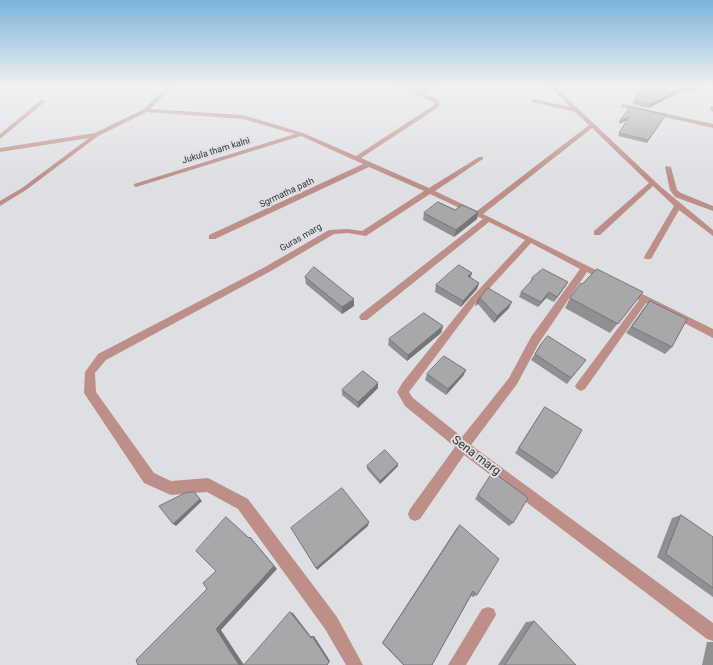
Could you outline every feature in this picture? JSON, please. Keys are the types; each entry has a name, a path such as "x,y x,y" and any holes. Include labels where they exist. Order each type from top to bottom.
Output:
{"street":[{"path":"0,137 24,117"},
{"path":"0,204 24,189 96,135 132,117"},
{"path":"243,117 301,134 429,191 530,239 713,334"},
{"path":"356,159 420,117"},
{"path":"583,117 678,206 713,234"},
{"path":"673,117 713,126"},
{"path":"477,215 592,125"},
{"name":"Jukula tham kalni","path":"136,185 301,134"},
{"path":"0,150 96,135"},
{"name":"Guras marg","path":"352,664 331,623 243,504 208,485 171,488 149,478 90,393 90,372 102,357 268,269 332,232 348,231 363,234 481,158"},
{"name":"Sgrmatha path","path":"212,237 369,164"},
{"path":"668,167 674,190 678,195 713,209"},
{"path":"597,233 653,183"},
{"path":"648,256 678,206"},
{"path":"364,317 488,219"},
{"name":"Sena marg","path":"530,239 472,302 406,385 404,392 409,402 463,446 713,633"},
{"path":"416,514 463,446 513,381 535,340 585,268"},
{"path":"581,386 644,299"},
{"path":"456,665 488,615"}],"building":[{"path":"623,117 629,117 620,121"},
{"path":"629,117 665,117 648,140 619,133"},
{"path":"438,202 455,210 462,205 478,212 456,230 424,213"},
{"path":"459,265 472,273 468,276 479,283 463,301 436,285"},
{"path":"314,267 354,299 342,307 305,277"},
{"path":"543,269 568,282 557,297 549,292 541,302 521,292 533,279 532,278"},
{"path":"597,269 643,292 618,324 570,298 581,283 582,284"},
{"path":"488,288 512,302 497,316 480,298 478,300"},
{"path":"650,301 687,319 672,347 632,327"},
{"path":"424,313 443,326 408,355 389,339"},
{"path":"548,336 586,360 571,378 535,354"},
{"path":"444,356 466,370 448,389 427,374"},
{"path":"363,371 378,383 358,402 342,390"},
{"path":"545,407 582,430 557,474 519,448"},
{"path":"385,450 398,464 380,481 367,466"},
{"path":"493,472 528,498 513,523 478,495"},
{"path":"342,488 369,522 316,568 291,528"},
{"path":"194,492 200,499 173,524 159,506 185,493"},
{"path":"681,515 713,537 713,588 666,554"},
{"path":"226,517 249,538 250,537 274,566 216,629 239,665 138,665 136,660 207,589 203,583 216,571 196,551"},
{"path":"460,525 499,559 477,595 473,591 432,665 404,665 383,643"},
{"path":"290,612 311,638 312,636 329,662 327,665 244,665"},
{"path":"534,621 576,665 505,665"}]}
